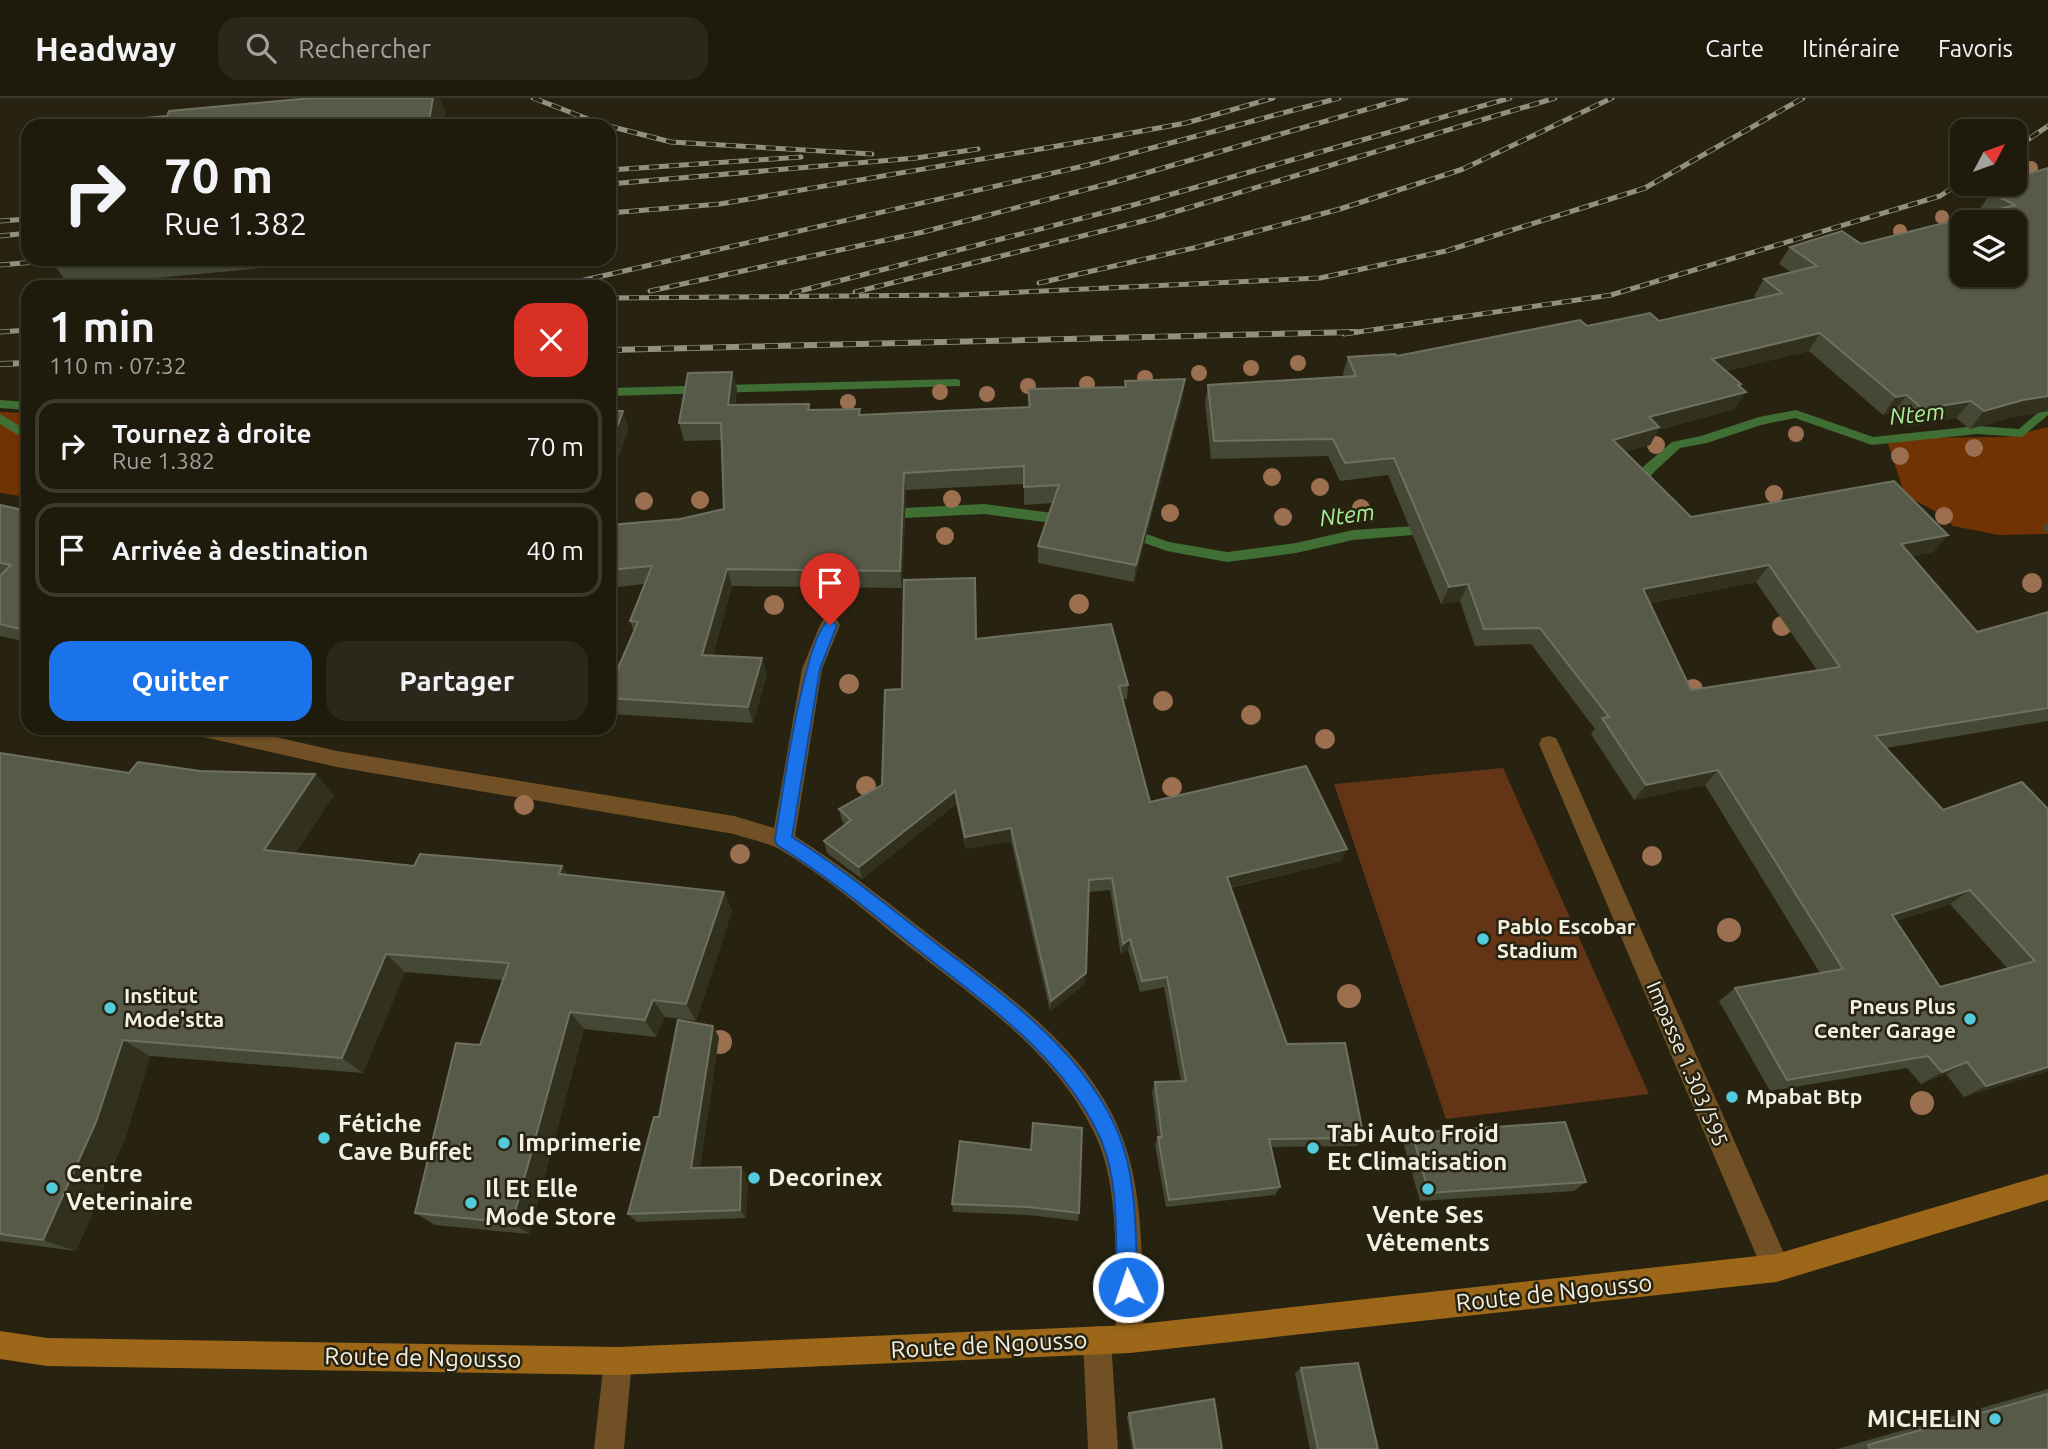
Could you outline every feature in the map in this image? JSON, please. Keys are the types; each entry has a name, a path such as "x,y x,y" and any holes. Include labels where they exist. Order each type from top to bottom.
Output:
{"main road":[{"name":"Route de Ngousso","path":"0,1345 47,1352 618,1362 1130,1339 1776,1268 2048,1187"}],"street":[{"path":"783,840 813,669 830,625"},
{"path":"228,735 337,760 734,825 783,840 823,865 1029,1027 1088,1097 1110,1138 1122,1184 1130,1339"},
{"name":"Impasse 1.303/595","path":"1549,744 1776,1268"},
{"path":"1097,1340 1103,1449"},
{"path":"609,1449 618,1362"}],"shaded area":[{"path":"0,412 21,413 21,496 0,493"},
{"path":"2048,427 2048,534 1999,535 1953,526 1944,516 1905,495 1886,438 2007,437"},
{"name":"Pablo Escobar Stadium","path":"1503,768 1649,1094 1446,1119 1334,784"}],"building":[{"path":"312,98 433,98 429,119 132,119 167,116 169,111"},
{"path":"2048,168 2048,396 1984,411 1971,401 1922,409 1907,395 1896,397 1820,333 1712,359 1741,384 1738,385 1746,392 1649,417 1659,427 1613,440 1691,517 1894,481 1948,535 1901,544 1977,632 2048,612 2048,708 1875,736 1943,810 2022,782 2048,809 2048,1067 1986,1086 1967,1062 1942,1072 1928,1056 1787,1080 1735,988 1843,969 1718,770 1646,785 1602,718 1609,717 1540,628 1484,629 1468,584 1449,587 1394,458 1345,463 1333,439 1214,441 1208,385 1356,376 1348,357 1397,356 1580,320 1587,326 1650,313 1659,321 1782,293 1764,279 1817,266 1790,247 1842,231 1861,244 1950,221 1950,287 2027,287 2027,210 1995,210 2015,205 1997,196 2027,196 2027,174","holes":["1769,565 1840,667 1691,690 1643,589","1970,890 2035,961 1940,987 1892,915"]},
{"path":"732,372 728,405 809,404 808,410 860,409 859,415 1030,407 1028,389 1126,387 1125,381 1185,379 1136,565 1038,546 1059,485 1024,487 1024,466 904,473 900,571 727,569 702,655 762,658 748,707 616,698 616,673 638,622 630,621 652,566 616,569 616,524 680,519 724,509 721,423 679,423 688,373"},
{"path":"616,411 623,411 616,430"},
{"path":"0,505 21,510 21,629 0,624 0,576 11,565 0,563"},
{"path":"975,578 976,639 1111,624 1128,685 1119,686 1150,802 1306,766 1347,849 1227,877 1287,1044 1345,1043 1364,1138 1269,1139 1280,1187 1169,1200 1158,1137 1162,1137 1155,1082 1186,1081 1167,977 1142,981 1130,939 1123,944 1112,878 1089,880 1086,973 1051,1001 1011,828 965,837 955,791 859,867 824,841 851,820 839,809 882,785 885,690 902,689 904,580"},
{"path":"0,753 129,773 138,762 200,771 315,774 264,850 414,866 420,854 562,866 559,874 724,892 686,1004 653,1000 645,1020 570,1012 512,1223 415,1213 456,1043 480,1045 509,963 386,954 342,1058 123,1040 96,1122 43,1240 0,1234"},
{"path":"678,1020 713,1026 691,1168 741,1167 740,1210 628,1214 654,1117 659,1117"},
{"path":"1565,1122 1586,1182 1429,1193 1412,1133"},
{"path":"1033,1123 1082,1128 1079,1213 1029,1207 952,1204 960,1141 1031,1150"},
{"path":"1358,1363 1378,1449 1318,1449 1301,1368"},
{"name":"MICHELIN","path":"2048,1394 2048,1449 1870,1449 1868,1445"},
{"path":"1214,1399 1222,1449 1135,1449 1129,1413"}],"waterway":[{"path":"616,392 956,383"},
{"path":"0,404 21,406"},
{"name":"Ntem","path":"1634,488 1649,469 1676,445 1703,440 1759,421 1796,414 1872,441 1977,430 2022,433 2048,408"},
{"name":"Ntem","path":"0,418 21,432"},
{"name":"Ntem","path":"884,514 984,509 1067,520"},
{"name":"Ntem","path":"1127,532 1167,546 1227,557 1296,548 1353,535 1431,530"}],"railway":[{"path":"533,98 588,119"},
{"path":"616,212 720,204 1098,139 1186,123 1273,98"},
{"path":"585,280 1088,165 1339,98"},
{"path":"650,291 923,232 1111,183 1406,98"},
{"path":"792,293 1137,204 1510,98"},
{"path":"855,292 1151,219 1555,98"},
{"path":"1039,283 1198,247 1340,209 1463,169 1612,98"},
{"path":"616,298 957,295 1320,278 1446,251 1645,188 1803,98"},
{"path":"2027,140 2048,126"},
{"path":"616,128 671,142 872,154"},
{"path":"616,183 916,158 978,149"},
{"path":"616,170 801,157"},
{"path":"1344,334 1611,295 1940,196 1950,190"},
{"path":"0,221 21,220"},
{"path":"0,236 21,234"},
{"path":"0,265 21,263"},
{"path":"0,332 21,330"},
{"path":"616,350 1356,332"},
{"path":"0,364 21,363"}],"place":[{"name":"Pablo Escobar Stadium","path":"1483,939"},
{"name":"Institut Mode'stta","path":"110,1008"},
{"name":"Pneus Plus Center Garage","path":"1970,1019"},
{"name":"Mpabat Btp","path":"1732,1097"},
{"name":"Fétiche Cave Buffet","path":"324,1138"},
{"name":"Imprimerie","path":"504,1143"},
{"name":"Tabi Auto Froid Et Climatisation","path":"1313,1148"},
{"name":"Decorinex","path":"754,1178"},
{"name":"Centre Veterinaire","path":"52,1188"},
{"name":"Vente Ses Vêtements","path":"1428,1189"},
{"name":"Il Et Elle Mode Store","path":"471,1203"},
{"name":"MICHELIN","path":"1995,1419"}],"route":[{"path":"830,625 813,669 783,840 823,865 1029,1027 1088,1097 1110,1138 1122,1184 1128,1287"}]}
